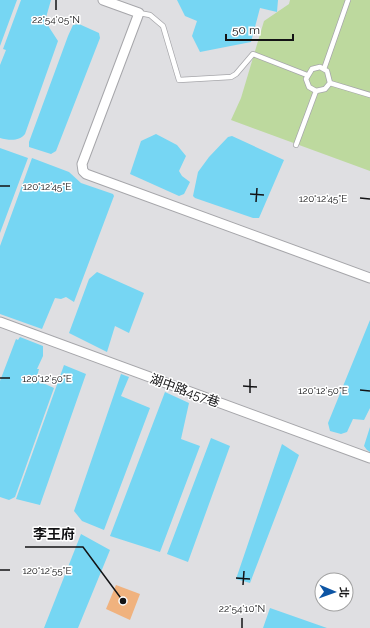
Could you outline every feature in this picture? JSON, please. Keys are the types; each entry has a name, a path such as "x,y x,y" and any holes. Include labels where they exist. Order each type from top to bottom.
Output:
{"street":[{"path":"103,0 139,13 82,164 83,171 86,174 370,278"},
{"name":"湖中路457巷","path":"0,322 370,458"}],"lane":[{"path":"324,69 348,0"},
{"path":"139,13 150,16 163,26 179,80 231,76 236,74 253,54 307,75"},
{"path":"320,67 324,69 330,75 330,83 325,90 312,90 307,84 307,75 312,69 320,67"},
{"path":"330,83 370,95"},
{"path":"296,145 316,91"}],"green space":[{"path":"290,0 370,0 370,171 231,120 241,98 264,21 289,4"}],"water":[{"path":"0,0 17,0 0,46"},
{"path":"21,0 51,0 45,21 58,41 25,134 23,137 10,140 0,138 0,65 6,50 3,49"},
{"path":"177,0 278,0 277,12 260,8 251,42 200,52 192,36 197,21 185,16"},
{"path":"79,24 99,33 100,38 56,151 51,154 29,147 29,142 68,36 73,25"},
{"path":"156,134 177,145 186,156 179,171 182,176 190,182 184,194 179,196 130,174 141,141"},
{"path":"232,136 284,160 259,218 253,218 193,196 198,172 209,157 228,137"},
{"path":"0,148 28,158 0,233"},
{"path":"32,158 69,172 81,183 113,194 114,196 74,302 66,297 61,299 55,298 42,329 0,314 0,246"},
{"path":"97,272 144,293 129,333 115,326 107,352 69,333 89,279"},
{"path":"370,320 370,408 364,420 353,419 347,432 341,434 330,431 328,423"},
{"path":"20,337 43,346 43,356 37,369 39,369 36,380 54,388 15,497 9,500 0,497 0,381 16,339 18,340"},
{"path":"64,365 86,374 40,505 16,499"},
{"path":"121,374 129,377 121,396 150,408 104,530 82,521 74,511"},
{"path":"165,392 189,403 181,439 200,446 160,552 110,536"},
{"path":"370,427 370,452 364,446"},
{"path":"211,438 230,446 188,562 167,554"},
{"path":"282,444 299,455 250,583 236,579"},
{"path":"81,534 110,550 78,628 44,628"},
{"path":"270,608 327,628 263,628"}],"building":[{"path":"116,585 140,594 130,620 106,609"}],"place":[{"name":"李王府","path":"123,601"}]}
